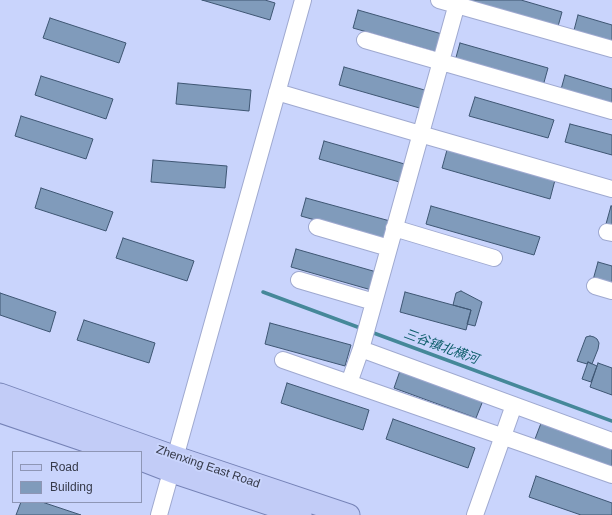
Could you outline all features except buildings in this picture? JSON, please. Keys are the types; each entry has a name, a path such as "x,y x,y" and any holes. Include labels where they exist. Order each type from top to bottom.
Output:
{"main road":[{"name":"Zhenxing East Road","path":"0,394 142,451"},
{"path":"0,412 115,451"},
{"name":"Zhenxing East Road","path":"142,451 301,515"},
{"name":"Zhenxing East Road","path":"142,460 174,464 349,515"}],"street":[{"path":"159,515 303,0"},
{"path":"439,0 457,2 612,49"},
{"path":"349,383 364,338 457,2"},
{"path":"365,40 612,110"},
{"path":"277,92 612,188"},
{"path":"317,227 389,248"},
{"path":"394,228 494,258"},
{"path":"299,280 374,302"},
{"path":"595,286 612,291"},
{"path":"364,338 514,405 612,441"},
{"path":"283,360 612,475"},
{"path":"475,515 514,405"}],"waterway":[{"name":"三谷镇北横河","path":"263,292 363,329"},
{"name":"三谷镇北横河","path":"371,332 612,421"}]}
